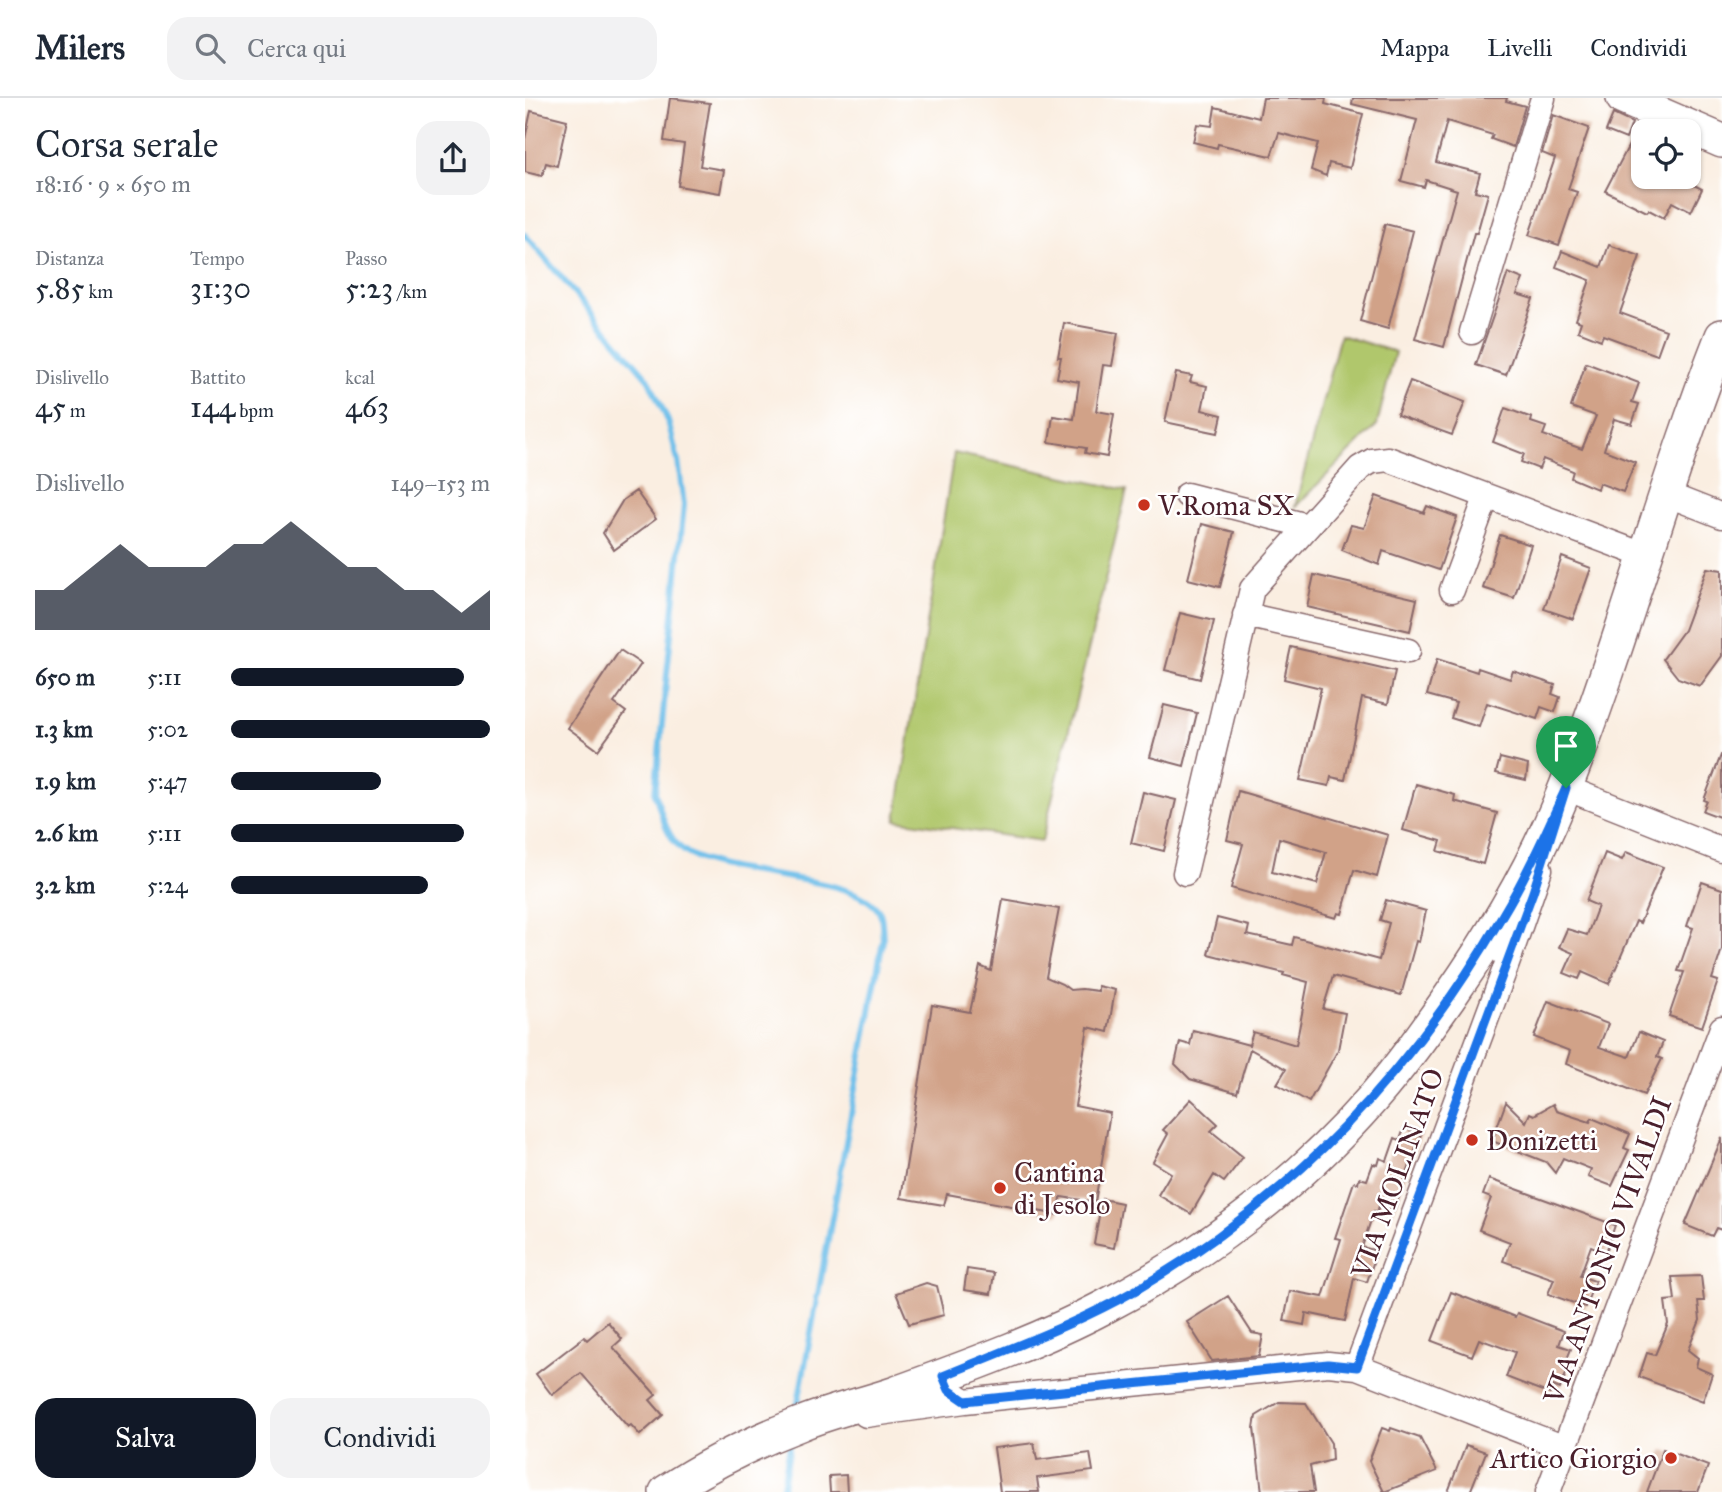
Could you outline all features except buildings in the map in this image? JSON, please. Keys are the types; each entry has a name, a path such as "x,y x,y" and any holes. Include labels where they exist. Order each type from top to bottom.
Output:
{"street":[{"path":"1472,332 1543,98"},
{"path":"1623,98 1722,141"},
{"path":"666,1492 721,1459 803,1422 943,1376 1067,1325 1125,1296 1225,1233 1273,1195 1321,1152 1373,1098 1498,950 1529,868 1566,788 1722,336"},
{"path":"1185,873 1252,589 1360,468 1371,461 1388,459 1646,556"},
{"path":"1666,494 1722,516"},
{"path":"1187,495 1308,526"},
{"path":"1452,590 1486,498"},
{"path":"1245,615 1408,651"},
{"path":"1566,788 1722,850"},
{"name":"VIA MOLINATO","path":"1357,1367 1498,950"},
{"name":"VIA ANTONIO VIVALDI","path":"1548,1492 1722,1028"},
{"path":"803,1422 965,1401 1328,1364 1357,1367 1565,1448"},
{"path":"943,1376 949,1390 965,1401"}],"green space":[{"path":"1340,335 1395,352 1377,425 1295,507"},
{"path":"954,453 1127,490 1042,841 896,820"}],"waterway":[{"path":"525,235 649,380 668,421 678,461 684,505 655,793 668,831 677,845 702,860 845,890 867,900 881,916 883,940 796,1414"},
{"path":"782,1492 791,1439"}],"place":[{"name":"V.Roma SX","path":"1144,505"},
{"name":"Donizetti","path":"1472,1140"},
{"name":"Cantina di Jesolo","path":"1000,1188"},
{"name":"Artico Giorgio","path":"1671,1458"}],"route":[{"path":"1566,788 1533,892 1357,1367 1328,1364 965,1401 949,1390 943,1376 1067,1325 1136,1290 1181,1262 1225,1233 1321,1152 1373,1098 1415,1046 1467,971 1503,916 1529,868 1566,788"}]}
